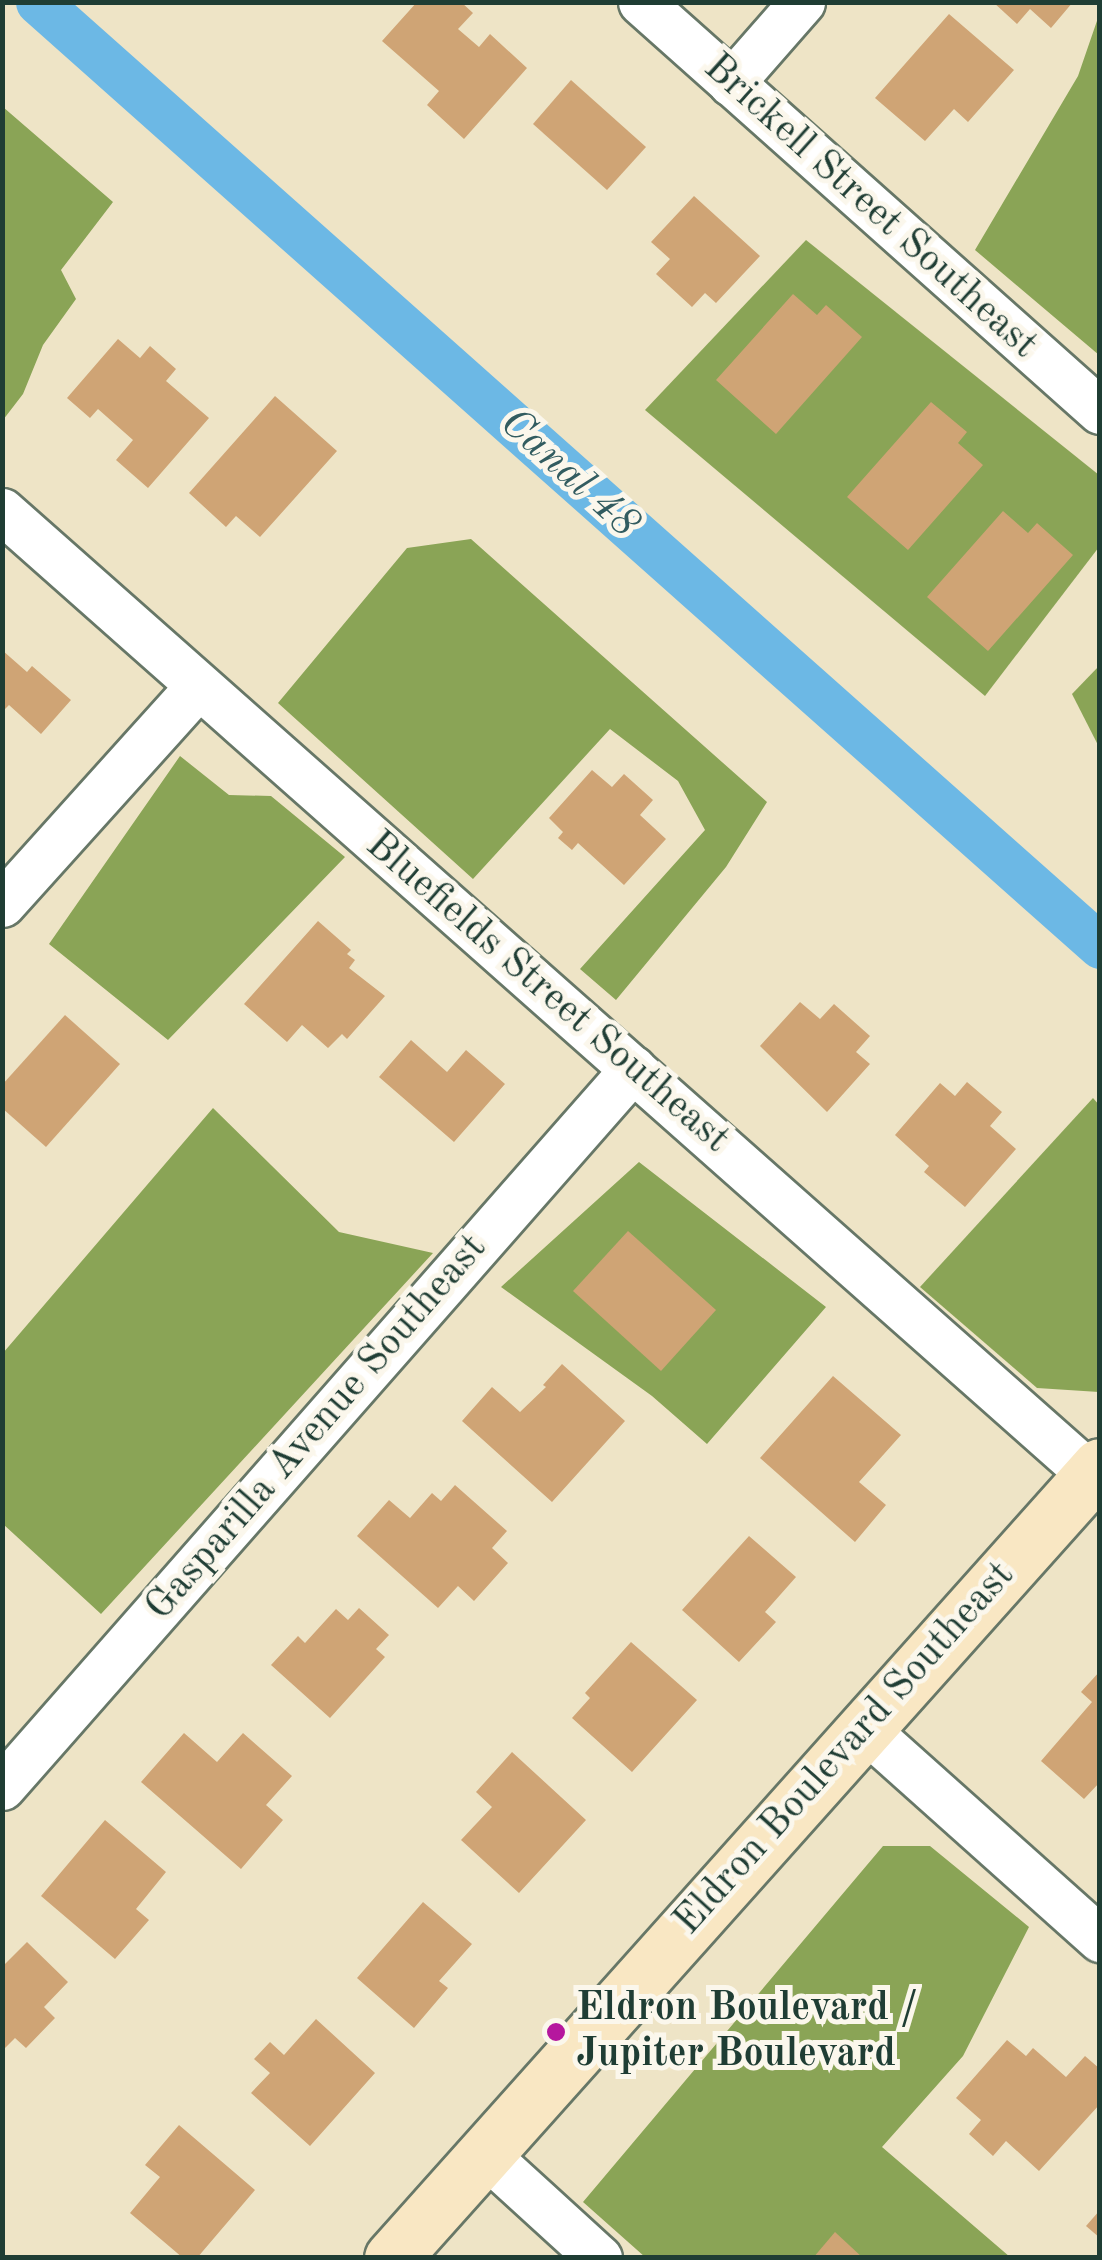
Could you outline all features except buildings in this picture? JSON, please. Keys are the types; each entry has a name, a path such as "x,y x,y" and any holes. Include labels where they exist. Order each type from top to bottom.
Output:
{"street":[{"name":"Brickell Street Southeast","path":"641,2 1100,411"},
{"path":"732,83 802,2"},
{"name":"Bluefields Street Southeast","path":"2,511 632,1069 1095,1471"},
{"path":"2,904 198,686"},
{"name":"Gasparilla Avenue Southeast","path":"2,1787 632,1069"},
{"name":"Eldron Boulevard Southeast","path":"392,2258 1095,1471"},
{"path":"864,1728 1100,1939"},
{"path":"484,2153 599,2258"}],"green space":[{"path":"1099,15 1099,355 975,250 1078,76"},
{"path":"3,107 113,202 61,270 76,299 43,345 23,394 3,420"},
{"path":"806,240 1099,475 1099,547 985,696 645,410"},
{"path":"471,539 767,802 726,867 616,1000 580,969 705,830 678,781 610,729 473,879 278,703 407,548"},
{"path":"1099,666 1099,747 1072,694"},
{"path":"180,756 229,795 271,796 345,857 168,1040 49,944"},
{"path":"1093,1098 1100,1106 1099,1392 1037,1388 920,1287"},
{"path":"213,1108 339,1232 433,1253 101,1614 3,1524 3,1353"},
{"path":"639,1162 826,1307 707,1444 652,1396 501,1287"},
{"path":"883,1846 930,1846 1029,1927 963,2056 882,2147 1010,2257 645,2257 583,2202"}],"waterway":[{"name":"Canal 48","path":"38,2 1100,946"}],"place":[{"name":"Eldron Boulevard / Jupiter Boulevard","path":"556,2032"}]}
